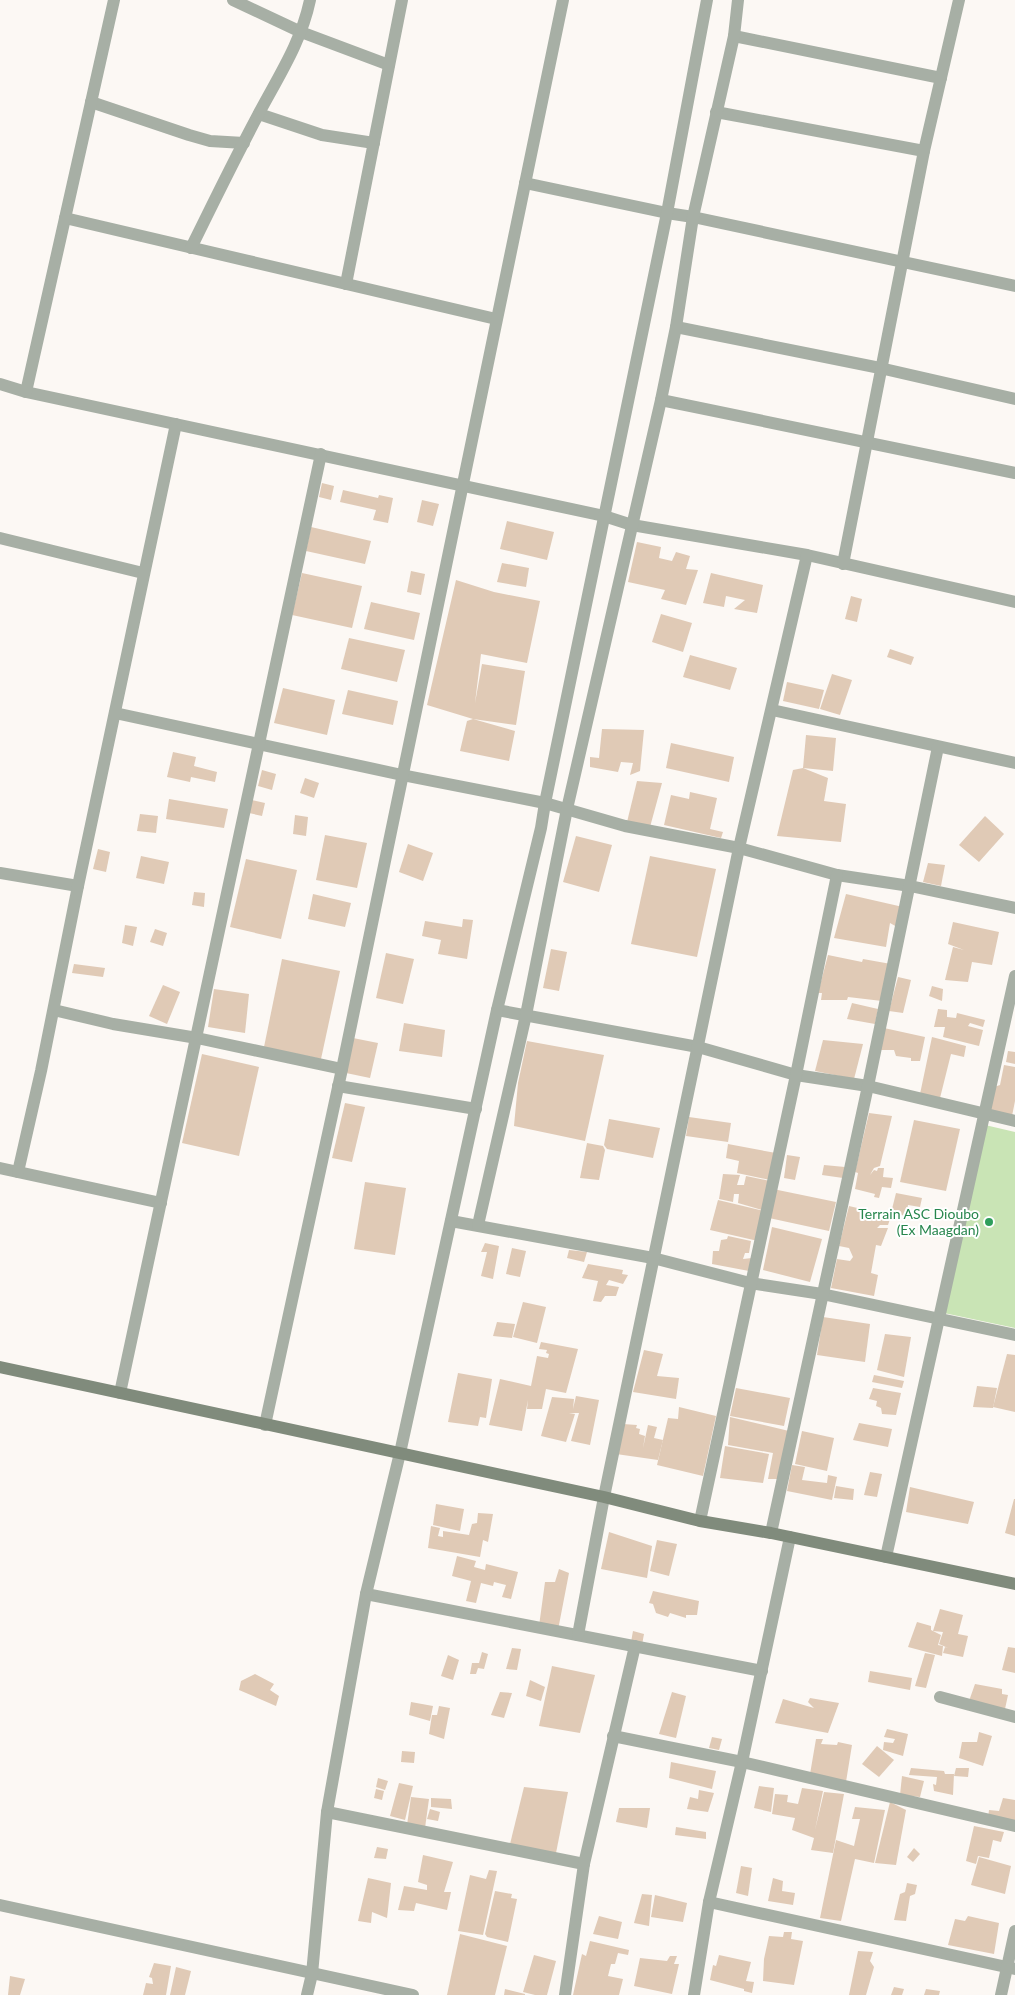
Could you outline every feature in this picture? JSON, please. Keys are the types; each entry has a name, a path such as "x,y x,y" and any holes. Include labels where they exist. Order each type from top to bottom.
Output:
{"main road":[{"path":"0,1368 604,1497 700,1521 771,1533 1015,1584"}],"street":[{"path":"26,392 114,0"},
{"path":"233,0 301,32 389,65"},
{"path":"191,248 259,114 290,59 301,32 310,0"},
{"path":"346,284 402,0"},
{"path":"265,1425 342,1068 563,0"},
{"path":"307,1995 312,1974 327,1812 366,1594 400,1453 497,1010 541,828 667,213 707,0"},
{"path":"478,1226 526,1015 567,809 661,400 676,327 693,217 734,36 738,0"},
{"path":"843,564 868,442 880,368 904,262 924,151 959,0"},
{"path":"734,36 941,78"},
{"path":"91,102 189,136 210,141 244,143"},
{"path":"716,112 924,151"},
{"path":"259,114 322,135 374,143"},
{"path":"525,184 693,217 1015,286"},
{"path":"65,218 496,319"},
{"path":"676,327 880,368 1015,399"},
{"path":"0,384 26,392 604,516 632,525 807,555 1015,602"},
{"path":"661,400 1015,473"},
{"path":"18,1172 54,1010 143,573 176,424"},
{"path":"120,1393 322,454"},
{"path":"0,538 143,573"},
{"path":"578,1635 604,1497 739,848 807,555"},
{"path":"772,710 1015,763"},
{"path":"115,713 402,775 545,803 643,831 739,848 837,875 910,886 1015,908"},
{"path":"771,1533 868,1086 938,747"},
{"path":"0,873 78,886"},
{"path":"700,1521 837,875"},
{"path":"886,1557 1015,976"},
{"path":"54,1010 113,1024 197,1038 342,1068"},
{"path":"497,1010 698,1047 796,1075 868,1086 1015,1121"},
{"path":"338,1086 476,1109"},
{"path":"0,1168 161,1203"},
{"path":"451,1221 653,1258 750,1283 822,1294 1015,1335"},
{"path":"694,1995 709,1902 742,1762 790,1537"},
{"path":"366,1594 762,1671"},
{"path":"565,1995 584,1864 635,1646"},
{"path":"940,1697 1015,1717"},
{"path":"613,1736 742,1762 1015,1826"},
{"path":"327,1812 584,1864"},
{"path":"709,1902 1010,1968"},
{"path":"0,1905 413,1995"},
{"path":"1001,1995 1010,1968 1015,1931"}],"green space":[{"name":"Terrain ASC Dioubo (Ex Maagdan)","path":"985,1125 1015,1132 1015,1328 944,1313"}],"building":[{"path":"322,483 334,486 331,500 319,497"},
{"path":"343,490 378,498 379,495 393,498 388,523 373,520 376,510 340,502"},
{"path":"422,500 439,504 433,526 417,522"},
{"path":"507,521 554,532 547,560 500,549"},
{"path":"311,527 371,541 365,564 306,551"},
{"path":"637,542 661,547 659,558 672,561 676,552 690,556 686,569 698,570 686,605 661,599 665,590 628,582"},
{"path":"502,563 529,568 526,587 497,582"},
{"path":"411,571 425,574 421,595 407,592"},
{"path":"302,573 362,586 352,628 292,615"},
{"path":"711,573 763,585 757,613 734,609 745,600 726,596 724,607 703,603"},
{"path":"456,580 494,592 540,601 527,663 481,654 475,703 482,664 525,671 516,725 473,719 427,705"},
{"path":"851,596 862,599 857,622 845,619"},
{"path":"371,602 420,613 414,640 364,629"},
{"path":"661,614 692,623 683,652 652,642"},
{"path":"349,638 405,650 397,682 341,669"},
{"path":"890,649 914,657 911,665 887,657"},
{"path":"690,655 737,668 730,690 683,677"},
{"path":"832,674 852,680 840,715 820,709"},
{"path":"787,682 824,690 819,709 783,701"},
{"path":"283,688 335,700 327,735 274,723"},
{"path":"348,690 398,701 393,725 342,714"},
{"path":"473,719 515,731 509,761 460,751 467,721"},
{"path":"602,729 644,730 640,771 630,775 633,763 621,762 618,772 590,767 590,757 599,758"},
{"path":"806,735 836,738 833,771 803,768"},
{"path":"671,743 734,757 729,782 666,768"},
{"path":"173,752 196,757 194,766 217,772 215,782 191,777 190,782 167,777"},
{"path":"803,768 828,778 824,801 846,804 841,842 777,836 793,770"},
{"path":"262,770 276,774 272,790 258,786"},
{"path":"305,778 319,783 314,798 300,793"},
{"path":"637,781 662,783 650,827 627,822"},
{"path":"690,792 717,798 710,829 723,832 721,838 664,825 671,795 689,799"},
{"path":"169,799 228,809 224,828 166,819"},
{"path":"252,800 265,803 262,816 249,813"},
{"path":"140,814 158,816 156,833 137,831"},
{"path":"295,815 308,817 306,836 293,834"},
{"path":"985,816 1004,834 979,862 959,845"},
{"path":"325,835 367,843 357,888 316,880"},
{"path":"576,836 612,845 599,892 563,882"},
{"path":"408,844 433,853 423,881 399,872"},
{"path":"98,849 110,852 106,872 93,869"},
{"path":"141,856 169,862 164,884 136,878"},
{"path":"650,856 716,869 697,957 631,944"},
{"path":"246,859 297,870 281,939 230,927"},
{"path":"928,863 945,865 941,886 923,882"},
{"path":"194,892 205,893 204,907 192,905"},
{"path":"313,894 351,903 345,927 308,919"},
{"path":"846,894 903,907 897,927 890,923 886,947 834,938"},
{"path":"463,919 473,920 467,959 438,954 441,940 422,936 425,921 462,927"},
{"path":"953,922 999,932 992,965 972,962 968,982 945,980 953,947 964,950 948,944"},
{"path":"125,925 137,927 133,946 122,943"},
{"path":"155,929 167,933 163,946 150,942"},
{"path":"551,949 567,952 559,991 543,988"},
{"path":"386,953 414,959 403,1004 376,998"},
{"path":"828,955 862,962 863,959 891,964 882,1001 848,997 847,1000 821,1000 822,993 818,993"},
{"path":"282,959 340,971 321,1059 264,1047"},
{"path":"74,964 105,968 103,977 72,973"},
{"path":"898,977 911,980 903,1013 889,1011"},
{"path":"163,985 180,992 167,1024 149,1016"},
{"path":"932,986 943,989 942,1001 929,996"},
{"path":"214,989 249,994 245,1033 208,1027"},
{"path":"852,1003 878,1009 875,1024 847,1019"},
{"path":"938,1009 947,1010 947,1017 956,1018 957,1013 985,1020 983,1027 970,1023 968,1026 983,1030 979,1046 943,1037 945,1027 934,1027"},
{"path":"404,1023 445,1030 442,1057 399,1051"},
{"path":"884,1028 925,1037 920,1061 911,1061 911,1058 896,1056 894,1050 880,1050"},
{"path":"932,1037 966,1046 964,1057 951,1054 940,1098 920,1094"},
{"path":"353,1038 378,1043 370,1078 346,1073"},
{"path":"823,1040 863,1044 854,1079 815,1071"},
{"path":"527,1041 604,1055 585,1141 514,1126 518,1083"},
{"path":"1008,1051 1015,1052 1015,1064 1006,1062"},
{"path":"202,1054 259,1067 239,1156 182,1143"},
{"path":"1004,1065 1015,1067 1015,1101 1012,1116 989,1111 994,1087 1000,1085"},
{"path":"345,1103 365,1107 352,1162 332,1158"},
{"path":"869,1113 892,1116 880,1166 874,1168 870,1175 874,1170 877,1171 878,1168 884,1168 883,1177 893,1178 891,1188 882,1187 879,1198 874,1197 875,1194 855,1189 858,1173 855,1172"},
{"path":"689,1117 731,1123 728,1142 686,1136"},
{"path":"609,1119 660,1128 653,1158 607,1149 604,1145"},
{"path":"914,1120 960,1129 946,1191 900,1182"},
{"path":"587,1143 603,1146 605,1150 599,1180 580,1178"},
{"path":"728,1144 776,1153 770,1180 737,1173 739,1161 726,1158"},
{"path":"787,1155 800,1157 795,1180 784,1178"},
{"path":"824,1165 845,1167 843,1178 822,1175"},
{"path":"723,1174 740,1175 737,1185 744,1185 746,1176 770,1181 762,1210 738,1203 739,1194 734,1194 733,1202 719,1199"},
{"path":"365,1182 406,1188 395,1255 354,1249"},
{"path":"773,1189 836,1202 829,1231 769,1218"},
{"path":"896,1193 922,1198 920,1207 908,1205 906,1216 891,1213"},
{"path":"718,1200 764,1211 758,1241 710,1230"},
{"path":"849,1206 891,1216 888,1225 880,1225 877,1228 888,1228 881,1246 876,1245 871,1273 878,1275 874,1296 831,1288 837,1259 850,1261 853,1257 849,1248 839,1246"},
{"path":"772,1227 822,1239 810,1282 763,1270"},
{"path":"728,1236 751,1241 749,1253 745,1253 743,1259 752,1258 749,1271 712,1264 713,1251 719,1251 721,1240 727,1239"},
{"path":"485,1243 499,1246 493,1279 481,1276 487,1252 481,1252"},
{"path":"512,1248 526,1251 520,1277 506,1274"},
{"path":"569,1250 587,1252 584,1262 567,1258"},
{"path":"588,1264 623,1270 622,1274 628,1275 623,1284 609,1280 606,1285 619,1287 616,1296 605,1296 601,1302 593,1301 598,1281 582,1278"},
{"path":"523,1302 546,1307 537,1343 513,1337"},
{"path":"823,1317 870,1324 865,1362 817,1355"},
{"path":"497,1322 515,1324 512,1338 493,1336"},
{"path":"885,1334 911,1337 904,1377 877,1370"},
{"path":"541,1342 578,1349 566,1393 546,1389 542,1409 527,1409 528,1400 522,1431 489,1425 500,1379 531,1386 537,1356 548,1358 549,1354 546,1353 547,1350 539,1349"},
{"path":"644,1350 663,1354 657,1376 679,1378 676,1399 633,1392"},
{"path":"1007,1354 1015,1355 1015,1412 993,1407"},
{"path":"458,1373 492,1379 486,1418 480,1417 478,1426 448,1422"},
{"path":"874,1375 904,1381 902,1388 872,1382"},
{"path":"977,1386 997,1388 993,1408 973,1407"},
{"path":"736,1388 790,1398 784,1426 730,1416"},
{"path":"873,1388 901,1393 896,1415 882,1414 881,1408 876,1406 877,1401 869,1399"},
{"path":"576,1396 599,1400 590,1445 571,1441 579,1413 569,1413 575,1414 566,1442 541,1436 552,1397 574,1399 573,1409"},
{"path":"679,1407 716,1416 703,1476 657,1465 668,1418 678,1419"},
{"path":"730,1417 789,1431 778,1479 768,1479 773,1453 728,1445"},
{"path":"859,1423 892,1429 888,1447 853,1440"},
{"path":"623,1424 637,1425 636,1428 640,1429 639,1434 645,1436 643,1448 648,1425 657,1427 654,1438 663,1440 658,1460 616,1454"},
{"path":"802,1431 834,1438 827,1471 795,1464"},
{"path":"725,1446 769,1454 763,1483 720,1478"},
{"path":"792,1465 805,1467 802,1480 827,1483 828,1475 837,1477 832,1500 787,1491"},
{"path":"870,1472 882,1474 877,1497 864,1495"},
{"path":"836,1486 854,1489 853,1500 834,1498"},
{"path":"910,1487 974,1502 968,1524 906,1512"},
{"path":"1015,1499 1015,1536 1005,1533"},
{"path":"436,1504 464,1509 460,1531 433,1525"},
{"path":"478,1513 493,1514 488,1542 483,1540 480,1557 428,1548 431,1526 440,1528 438,1536 443,1537 443,1531 469,1535 472,1524 477,1523"},
{"path":"609,1532 652,1546 647,1578 601,1569"},
{"path":"657,1540 677,1544 669,1576 650,1571"},
{"path":"457,1556 476,1561 474,1567 485,1570 486,1564 518,1572 511,1599 502,1597 506,1585 494,1582 493,1586 481,1583 476,1603 466,1601 471,1581 452,1576"},
{"path":"559,1569 569,1573 558,1630 539,1626 545,1582 555,1582"},
{"path":"653,1591 699,1601 697,1615 686,1615 686,1618 670,1613 668,1617 656,1613 653,1604 649,1603"},
{"path":"940,1609 963,1615 958,1634 968,1636 963,1657 943,1653 945,1647 948,1648 939,1644 943,1632 933,1631"},
{"path":"917,1622 931,1626 931,1630 941,1635 938,1645 943,1646 942,1656 908,1647"},
{"path":"633,1631 644,1634 642,1645 631,1642"},
{"path":"1008,1647 1015,1648 1015,1673 1002,1670"},
{"path":"512,1648 521,1649 517,1670 506,1669"},
{"path":"482,1652 488,1654 484,1669 478,1668 476,1674 470,1674 472,1663 479,1663"},
{"path":"925,1653 935,1655 926,1688 915,1686"},
{"path":"448,1655 459,1660 453,1680 441,1676"},
{"path":"552,1666 595,1675 580,1733 539,1726"},
{"path":"870,1671 912,1678 910,1690 868,1682"},
{"path":"255,1674 274,1684 270,1690 279,1696 276,1706 239,1690 241,1681"},
{"path":"530,1680 545,1687 541,1701 526,1696"},
{"path":"975,1684 1002,1689 1002,1694 1008,1695 1005,1709 969,1701"},
{"path":"500,1692 512,1693 504,1718 491,1715"},
{"path":"672,1692 686,1696 676,1738 659,1734"},
{"path":"810,1698 839,1703 828,1733 775,1723 783,1699 814,1708 808,1702"},
{"path":"411,1702 433,1706 430,1721 409,1715"},
{"path":"439,1706 450,1708 444,1739 429,1734 432,1715 437,1715"},
{"path":"887,1729 908,1734 903,1756 883,1750 884,1742 893,1743 895,1739 884,1737"},
{"path":"979,1732 992,1736 983,1766 959,1758 962,1742 977,1742"},
{"path":"712,1737 722,1739 719,1750 709,1748"},
{"path":"816,1739 823,1739 821,1744 837,1745 838,1742 852,1745 845,1788 809,1780"},
{"path":"877,1746 894,1760 879,1777 862,1764"},
{"path":"402,1751 415,1752 414,1763 401,1762"},
{"path":"671,1762 716,1771 712,1789 669,1778"},
{"path":"911,1768 944,1771 945,1774 954,1774 953,1795 934,1791 933,1784 936,1785 937,1777 909,1775"},
{"path":"956,1768 969,1768 968,1777 954,1776"},
{"path":"902,1776 924,1781 920,1797 900,1795"},
{"path":"378,1778 388,1781 385,1790 376,1787"},
{"path":"399,1783 413,1786 405,1820 390,1816"},
{"path":"759,1786 774,1788 771,1812 754,1808"},
{"path":"524,1787 568,1792 556,1853 510,1844"},
{"path":"802,1788 823,1791 815,1830 824,1792 844,1794 833,1853 811,1850 814,1838 792,1830 795,1818 772,1814 775,1794 788,1795 787,1802 798,1804"},
{"path":"376,1789 384,1791 382,1800 374,1798"},
{"path":"699,1790 714,1793 708,1812 687,1809 690,1797 698,1799"},
{"path":"411,1797 429,1799 425,1828 407,1825"},
{"path":"431,1798 451,1799 452,1809 431,1807"},
{"path":"1003,1798 1015,1800 1015,1823 988,1818 989,1810 999,1811"},
{"path":"890,1802 906,1810 896,1865 875,1863"},
{"path":"855,1807 885,1810 874,1863 855,1859 841,1921 820,1918 836,1840 854,1846 860,1819 852,1819"},
{"path":"619,1808 650,1808 647,1828 616,1822"},
{"path":"430,1809 440,1812 438,1821 427,1819"},
{"path":"974,1826 1004,1832 1001,1842 993,1840 989,1858 978,1856 976,1864 966,1861"},
{"path":"676,1827 706,1832 706,1839 675,1835"},
{"path":"377,1847 388,1849 386,1859 374,1858"},
{"path":"914,1848 920,1854 913,1862 907,1857"},
{"path":"423,1855 453,1862 444,1892 451,1892 447,1910 416,1903 414,1911 398,1910 404,1886 427,1890 427,1885 418,1882"},
{"path":"979,1857 1011,1866 1005,1894 971,1885"},
{"path":"741,1866 752,1868 748,1896 736,1893"},
{"path":"489,1870 497,1871 483,1935 458,1931 470,1875 486,1879"},
{"path":"368,1878 391,1883 387,1918 372,1912 371,1923 358,1921"},
{"path":"773,1878 783,1881 782,1891 795,1893 793,1905 768,1901"},
{"path":"907,1883 917,1885 915,1894 910,1896 906,1921 894,1920 900,1894 905,1892"},
{"path":"495,1891 512,1894 511,1898 517,1899 508,1942 487,1937 485,1934"},
{"path":"642,1894 652,1895 649,1926 634,1923"},
{"path":"655,1895 687,1903 683,1922 651,1917"},
{"path":"599,1916 622,1922 618,1939 593,1934"},
{"path":"968,1916 999,1923 994,1954 948,1945 955,1919 965,1921"},
{"path":"784,1932 792,1932 791,1939 803,1941 794,1985 763,1981 764,1959 769,1936 783,1937"},
{"path":"460,1934 507,1946 495,1995 447,1995"},
{"path":"590,1941 629,1950 628,1955 618,1953 615,1964 611,1964 608,1976 623,1979 619,1995 573,1995 582,1954 586,1956"},
{"path":"858,1951 873,1952 870,1961 874,1967 866,1995 849,1995"},
{"path":"534,1955 556,1961 547,1995 523,1992"},
{"path":"719,1955 751,1962 746,1981 754,1982 752,1993 710,1980 713,1965 716,1966"},
{"path":"670,1956 677,1956 674,1964 679,1964 672,1994 634,1986 640,1958 667,1961"},
{"path":"154,1963 171,1966 166,1995 143,1995 146,1983 153,1984 152,1978 149,1977"},
{"path":"176,1967 191,1971 185,1995 170,1995"},
{"path":"10,1976 25,1979 20,1995 8,1995"},
{"path":"894,1987 904,1989 902,1995 891,1995"},
{"path":"505,1989 525,1994 525,1995 504,1995"},
{"path":"926,1989 940,1991 939,1995 924,1995"}],"place":[{"name":"Terrain ASC Dioubo (Ex Maagdan)","path":"989,1222"}]}
